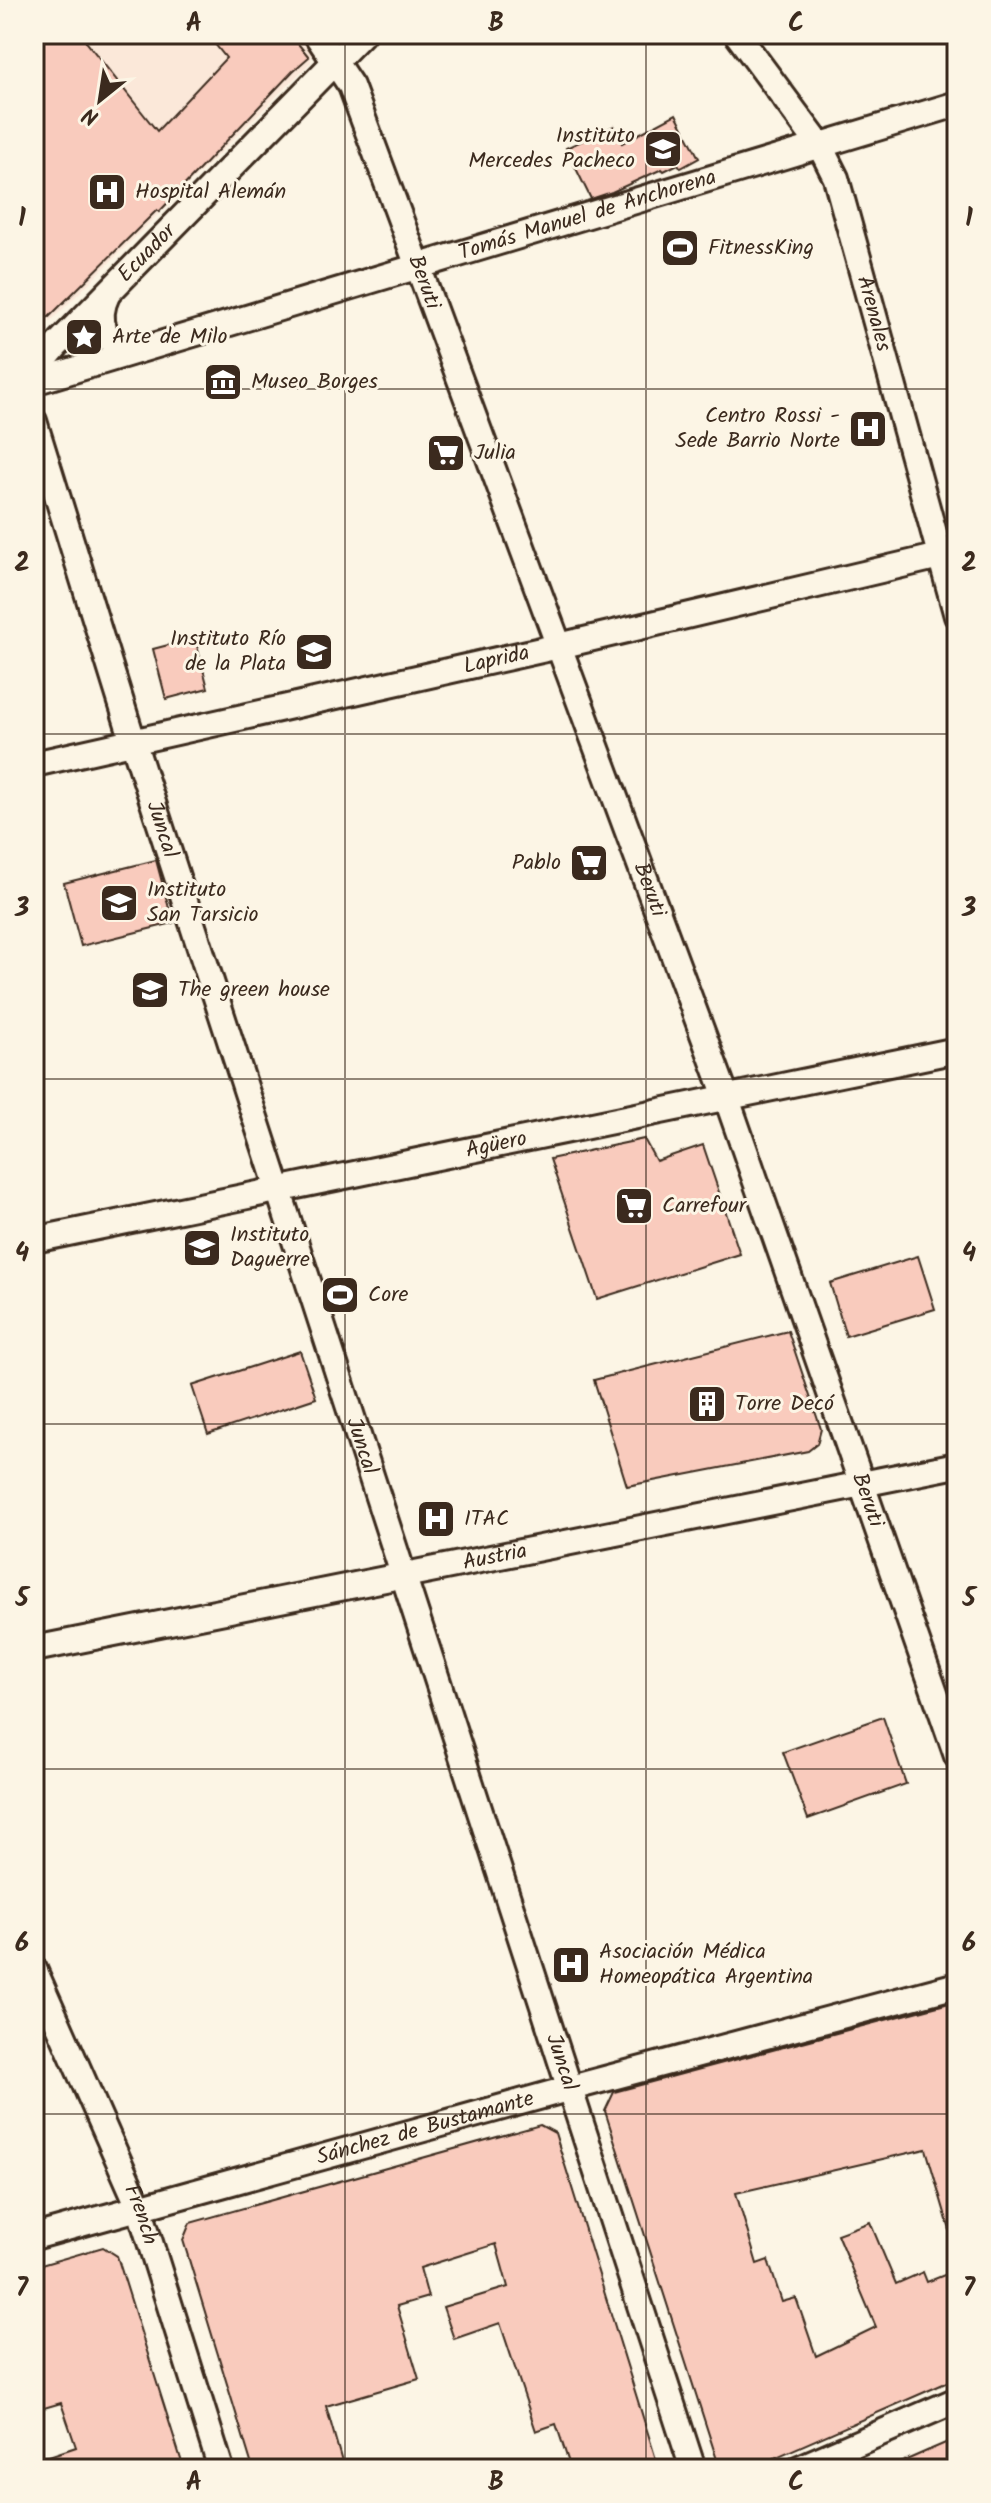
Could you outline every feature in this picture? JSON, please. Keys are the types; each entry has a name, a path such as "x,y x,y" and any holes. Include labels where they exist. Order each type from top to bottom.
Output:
{"street":[{"name":"Beruti","path":"316,34 351,86 727,1099 957,1756"},
{"name":"Ecuador","path":"34,372 362,34"},
{"name":"Arenales","path":"737,34 820,146 836,178 949,554 957,616"},
{"name":"Tomás Manuel de Anchorena","path":"34,382 957,104"},
{"path":"108,293 101,312 105,334 112,344 122,350 133,351"},
{"name":"Juncal","path":"34,421 133,741 693,2469"},
{"name":"Laprida","path":"34,764 559,646 949,554"},
{"name":"Agüero","path":"34,1240 957,1050"},
{"name":"Austria","path":"34,1649 957,1465"},
{"name":"French","path":"34,1969 139,2207 221,2469"},
{"name":"Sánchez de Bustamante","path":"34,2237 957,1985"},
{"path":"797,2469 957,2400"}],"shaded area":[{"name":"Hospital Alemán","path":"34,34 303,34 312,46 311,62 50,322 34,324"}],"building":[{"name":"Hospital Alemán","path":"34,34 80,34 157,131 226,58 207,34 290,34 309,57 159,212 157,210 49,317 34,319"},
{"path":"676,114 699,158 681,168 678,164 664,171 662,169 591,199 566,148 614,126 622,143"},
{"path":"195,638 208,688 166,699 153,649"},
{"name":"Instituto San Tarsicio","path":"156,860 173,923 81,946 64,883"},
{"path":"644,1139 656,1161 703,1145 740,1254 597,1299 550,1159"},
{"path":"918,1256 935,1309 846,1336 830,1283"},
{"name":"Torre Decó","path":"788,1331 821,1429 817,1444 808,1451 627,1486 594,1380"},
{"path":"300,1351 316,1398 208,1434 192,1386"},
{"path":"883,1717 906,1784 808,1819 783,1752"},
{"path":"957,2001 957,2236 952,2237 926,2149 736,2193 757,2264 768,2260 782,2302 796,2298 816,2356 876,2327 837,2234 870,2222 896,2284 923,2272 927,2282 957,2270 957,2378 749,2469 720,2469 605,2111 614,2092"},
{"path":"540,2125 555,2133 659,2469 571,2469 556,2424 536,2431 500,2323 454,2339 443,2307 508,2287 496,2244 420,2268 428,2297 397,2306 419,2379 326,2406 344,2469 253,2469 183,2240 190,2223"},
{"path":"103,2247 117,2256 184,2469 34,2469 34,2461 76,2447 61,2403 34,2411 34,2267"},
{"path":"957,2438 957,2469 886,2469 927,2451"}],"place":[{"name":"Instituto Mercedes Pacheco","path":"663,149"},
{"name":"Hospital Alemán","path":"107,192"},
{"name":"FitnessKing","path":"680,248"},
{"name":"Arte de Milo","path":"84,337"},
{"name":"Museo Borges","path":"223,382"},
{"name":"Centro Rossi - Sede Barrio Norte","path":"868,429"},
{"name":"Julia","path":"446,453"},
{"name":"Instituto Río de la Plata","path":"314,652"},
{"name":"Pablo","path":"589,863"},
{"name":"Instituto San Tarsicio","path":"119,903"},
{"name":"The green house","path":"150,990"},
{"name":"Carrefour","path":"634,1206"},
{"name":"Instituto Daguerre","path":"202,1248"},
{"name":"Core","path":"340,1295"},
{"name":"Torre Decó","path":"707,1404"},
{"name":"ITAC","path":"436,1519"},
{"name":"Asociación Médica Homeopática Argentina","path":"571,1965"}]}
